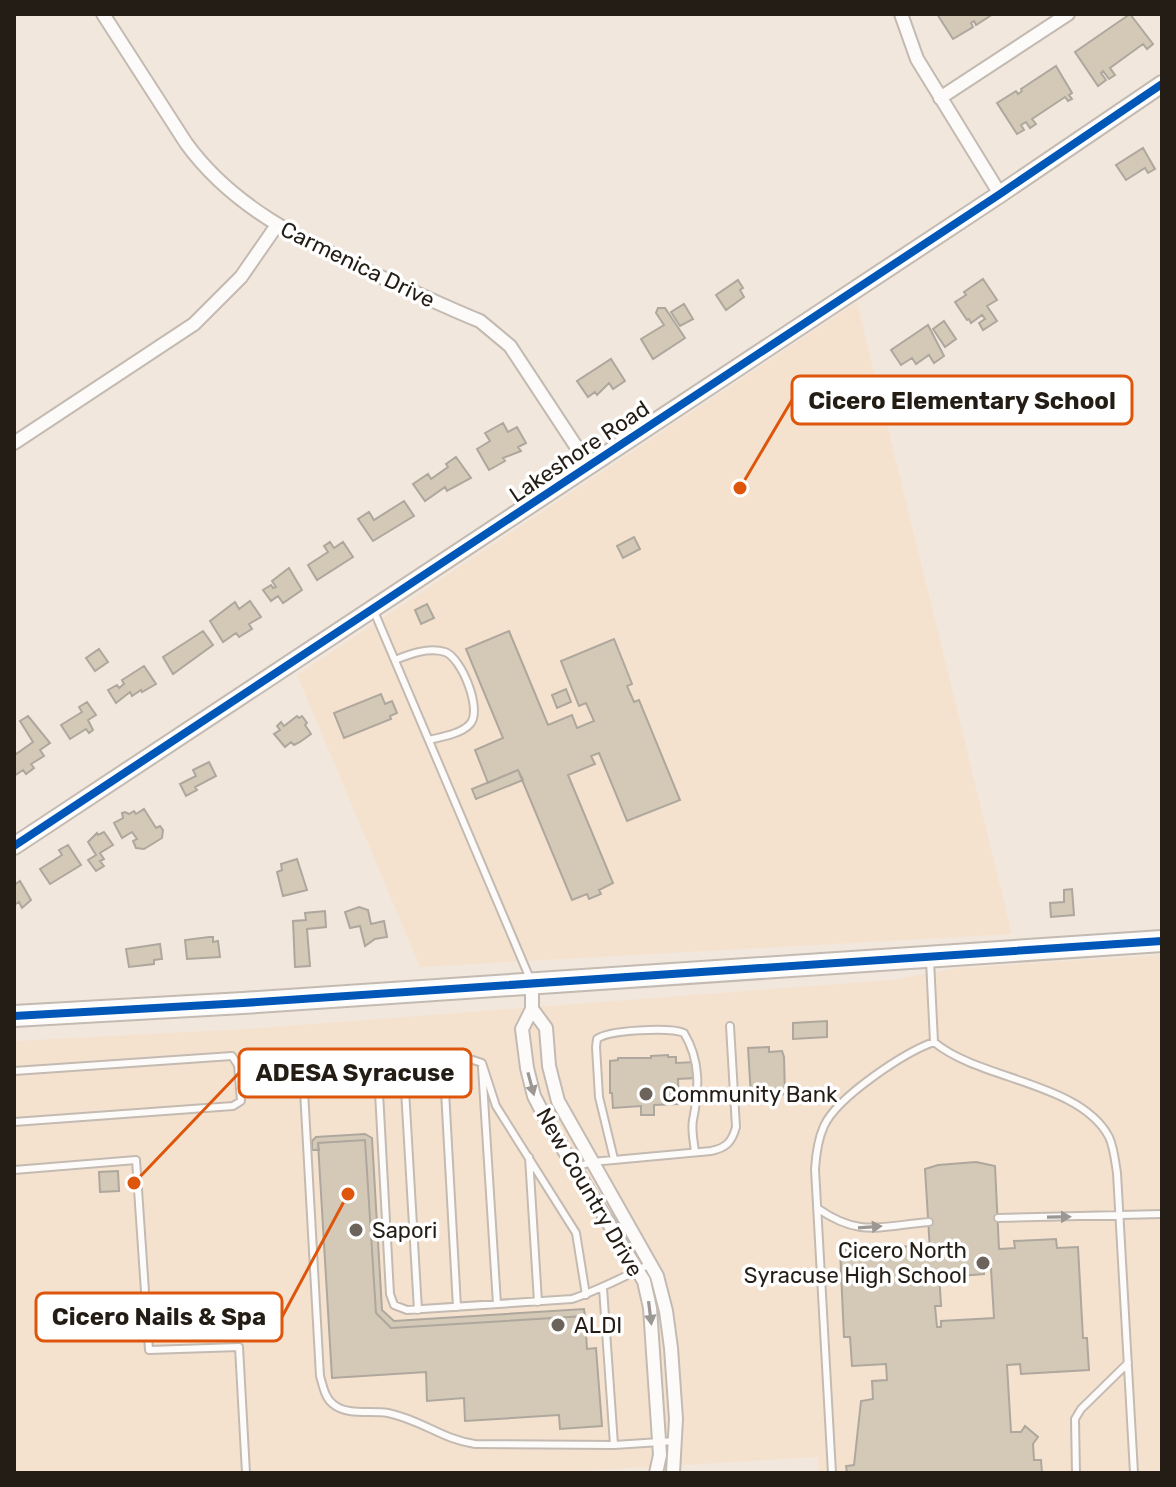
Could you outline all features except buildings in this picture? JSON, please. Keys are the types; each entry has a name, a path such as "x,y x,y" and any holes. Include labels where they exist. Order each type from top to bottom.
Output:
{"main road":[{"path":"14,1016 1162,941"}],"street":[{"name":"Carmenica Drive","path":"103,14 201,164 255,212 304,241 480,321 497,332 510,346 589,466"},
{"path":"901,14 917,59 1000,194"},
{"path":"940,98 1068,14"},
{"name":"Lakeshore Road","path":"14,846 1162,84"},
{"path":"14,443 194,324 241,277 277,225"},
{"name":"New Country Drive","path":"532,984 532,1009 522,1029 534,1096 575,1168 644,1267 657,1276 671,1348 675,1441 673,1473"},
{"name":"New Country Drive","path":"532,1009 546,1028 549,1066 558,1101 644,1267 650,1308 659,1443 656,1473"}],"lane":[{"path":"373,609 532,984"},
{"path":"395,660 416,652 447,652 455,659 469,687 475,716 469,726 429,740"},
{"path":"930,956 934,1042"},
{"path":"575,1168 614,1159 721,1149 732,1141 736,1127 730,1026"},
{"path":"614,1159 599,1097 596,1047 597,1039 607,1033 670,1030 684,1033 696,1060 697,1106 692,1122 695,1152"},
{"path":"832,1473 817,1208 817,1148 825,1124 835,1108 904,1055 934,1042"},
{"path":"934,1042 961,1060 1058,1096 1085,1111 1109,1137 1114,1154 1119,1216 1134,1473"},
{"path":"443,1055 457,1307"},
{"path":"482,1063 458,1055 312,1058 303,1073 320,1376 324,1391 332,1404 344,1410 383,1412 413,1419 456,1442 614,1445 675,1441"},
{"path":"14,1071 232,1056 238,1065 241,1101 233,1106 14,1122"},
{"path":"377,1056 390,1294 394,1305 418,1310 572,1299 603,1288 644,1267"},
{"path":"403,1056 418,1310"},
{"path":"482,1063 496,1106 576,1233 586,1295"},
{"path":"482,1063 497,1304"},
{"path":"529,1157 538,1302"},
{"path":"14,1170 136,1160 149,1350 239,1347 246,1473"},
{"path":"817,1208 834,1220 857,1228 929,1222"},
{"path":"998,1218 1162,1214"},
{"path":"603,1288 614,1445"},
{"path":"1076,1473 1075,1419 1081,1409 1128,1363"}],"shaded area":[{"path":"857,302 1012,934 420,967 297,675"},
{"path":"1162,955 1162,1473 819,1473 818,1457 546,1473 14,1473 14,1041 246,1029 891,980 957,968"}],"cycle path":[{"path":"14,846 1162,84"},
{"path":"14,1016 1162,941"}],"place":[{"name":"Cicero Elementary School","path":"740,488"},
{"name":"Community Bank","path":"646,1094"},
{"name":"ADESA Syracuse","path":"134,1183"},
{"name":"Cicero Nails & Spa","path":"348,1194"},
{"name":"Sapori","path":"356,1230"},
{"name":"Cicero North Syracuse High School","path":"983,1263"},
{"name":"ALDI","path":"558,1325"}]}
